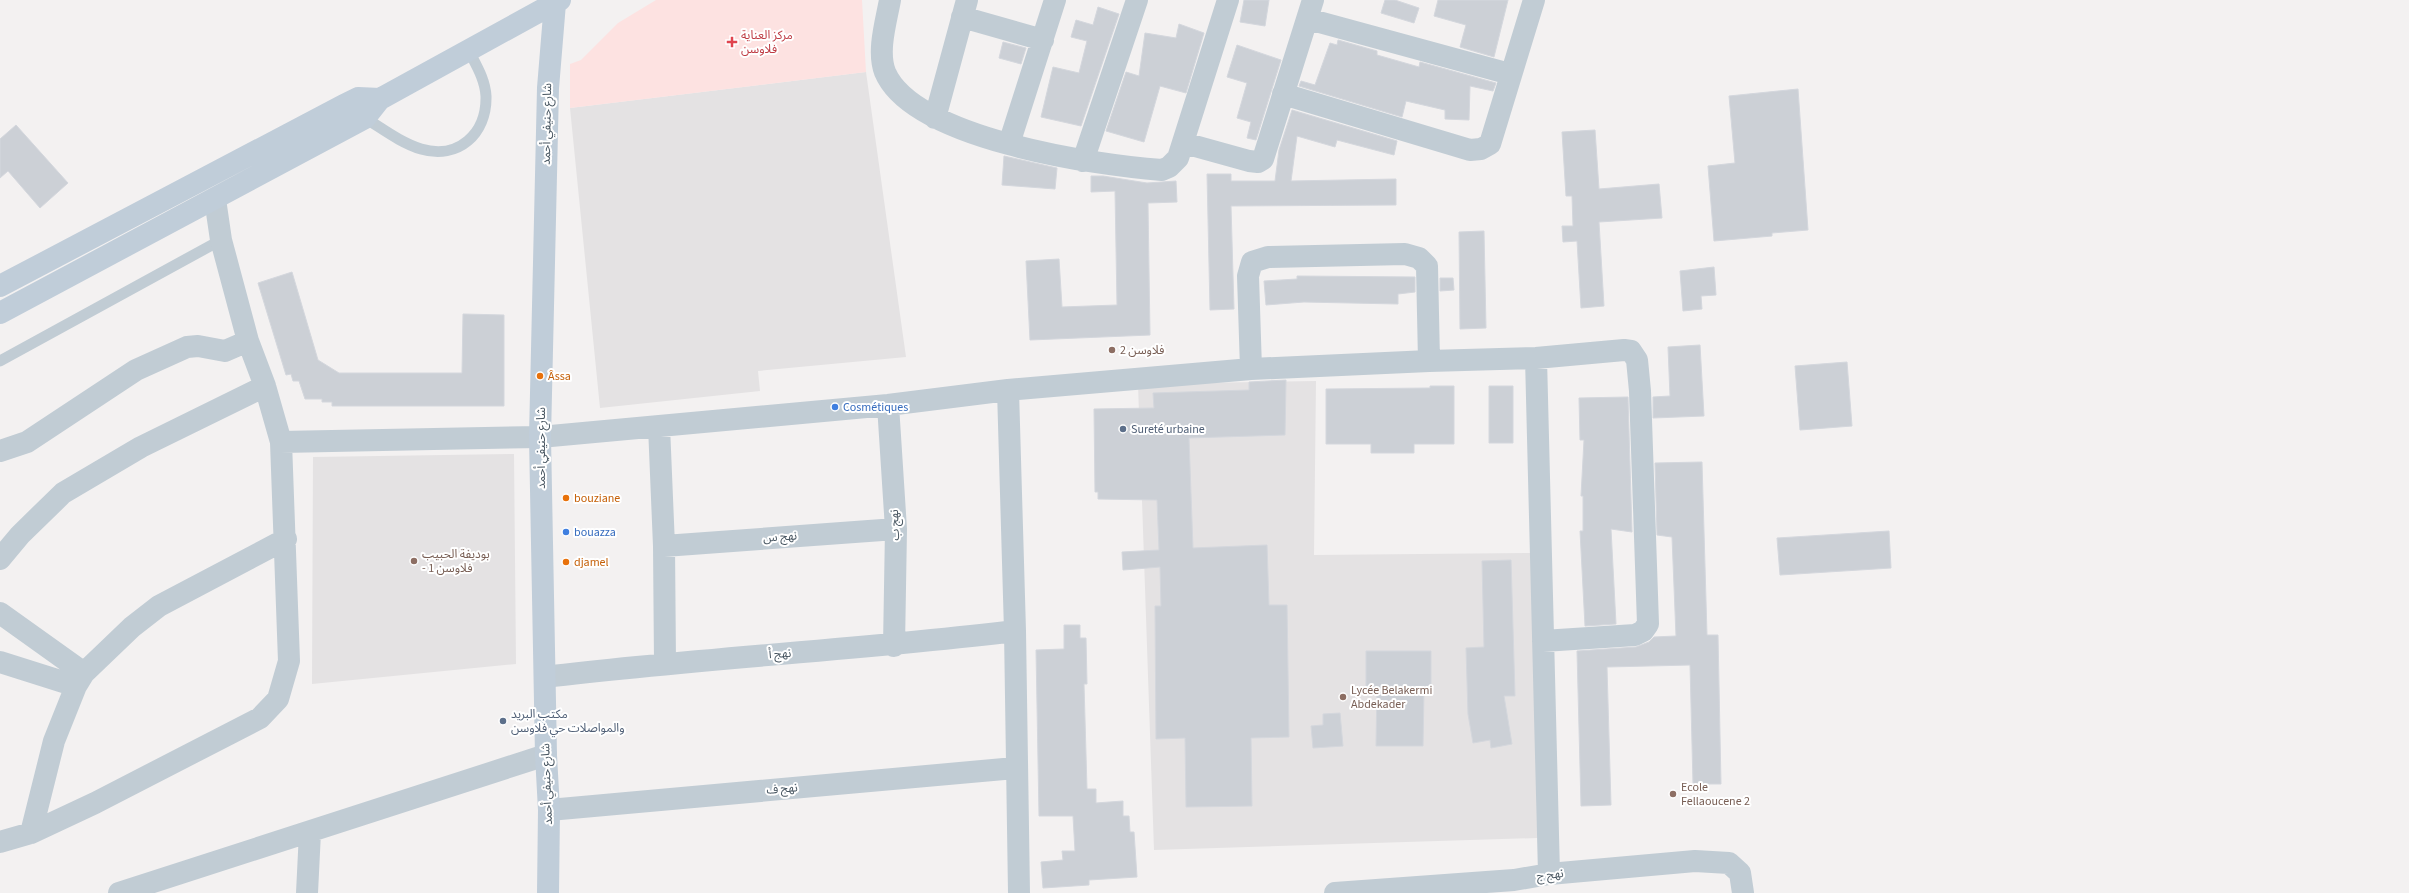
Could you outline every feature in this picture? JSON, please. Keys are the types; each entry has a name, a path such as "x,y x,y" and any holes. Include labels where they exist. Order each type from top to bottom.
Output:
{"main road":[{"path":"0,314 365,118 380,99 557,1"},
{"name":"شارع حنيفي أحمد","path":"548,893 548,810 540,437 548,88 557,1"},
{"path":"0,286 358,98 380,99"}],"street":[{"path":"890,0 882,56 885,72 895,88 910,102 935,118 1009,144 1083,161 1162,170 1169,167 1178,158 1184,143 1228,0"},
{"path":"1009,144 1055,0"},
{"path":"1083,161 1137,0"},
{"path":"1283,94 1470,150 1481,150 1490,144 1494,134 1510,74 1534,0"},
{"path":"935,118 965,8 1043,40"},
{"path":"1184,143 1249,161 1261,161 1311,9 1510,74"},
{"path":"0,842 31,833 95,803 260,718 278,699 289,660 286,539 281,442 265,386 248,341 221,240 215,199"},
{"path":"1251,369 1248,276 1252,262 1268,257 1405,254 1419,258 1427,266 1429,360"},
{"path":"0,451 27,442 136,370 187,347 198,346 225,351 248,341"},
{"path":"281,442 540,437 888,405 1008,390 1251,369 1429,360 1536,358 1624,350 1635,354 1640,391 1648,624 1643,631 1635,635 1543,641"},
{"path":"1536,358 1549,874"},
{"path":"0,559 20,534 63,493 141,448 265,386"},
{"path":"1008,390 1015,631 1015,768 1019,893"},
{"name":"نهج ب","path":"888,405 896,529 894,646"},
{"path":"659,426 664,546 665,663"},
{"name":"نهج س","path":"664,546 896,529"},
{"path":"31,833 54,741 80,679 132,627 160,606 286,539"},
{"path":"0,613 80,679"},
{"name":"نهج أ","path":"545,677 665,663 894,646 1015,631"},
{"path":"0,662 80,679"},
{"path":"119,893 546,755"},
{"name":"نهج ف","path":"548,810 1015,768"},
{"path":"307,893 310,832"},
{"name":"نهج ج","path":"1335,893 1514,886 1549,874 1679,862 1729,863 1740,873 1743,893"}],"lane":[{"path":"365,118 409,145 422,149 451,152 462,147 481,122 486,97 484,81 469,50"},
{"path":"0,361 221,240"}],"shaded area":[{"name":"مركز العناية فلاوسن","path":"656,0 862,0 866,72 570,108 570,64 581,60 618,23"},
{"path":"866,72 906,357 758,371 760,391 600,408 570,108"},
{"name":"Lycée Belakermi Abdekader","path":"1316,381 1314,555 1535,553 1537,838 1154,850 1138,384"},
{"name":"بوديفة الحبيب - فلاوسن 1","path":"514,454 516,664 312,684 313,457"}],"building":[{"path":"1244,0 1269,0 1265,26 1240,22"},
{"path":"1385,0 1395,0 1419,8 1414,23 1381,13"},
{"path":"1438,0 1508,0 1494,57 1460,47 1466,25 1434,16"},
{"path":"1098,7 1119,14 1081,126 1041,117 1053,67 1079,73 1087,41 1071,37 1076,20 1093,25"},
{"path":"1179,24 1204,33 1186,93 1160,86 1144,142 1106,131 1126,72 1139,76 1145,33 1176,38"},
{"path":"1338,40 1377,51 1377,55 1419,67 1420,62 1496,83 1493,91 1470,86 1469,120 1445,119 1445,110 1406,101 1402,117 1299,86 1301,81 1315,85 1330,43 1337,45"},
{"path":"1003,42 1026,48 1021,64 999,58"},
{"path":"1237,45 1281,60 1256,140 1247,138 1251,122 1237,118 1247,83 1227,77"},
{"path":"1798,89 1808,230 1772,233 1772,236 1714,241 1708,166 1735,163 1729,96"},
{"path":"1292,110 1397,141 1394,155 1337,140 1335,147 1297,136 1291,181 1396,179 1396,205 1231,206 1234,309 1210,310 1207,174 1231,174 1231,181 1275,181 1279,150"},
{"path":"16,125 68,183 40,208 8,171 0,178 0,139"},
{"path":"1595,130 1599,189 1659,184 1662,218 1599,222 1604,306 1581,308 1577,241 1563,242 1562,226 1573,226 1572,196 1566,196 1562,132"},
{"path":"1004,156 1057,168 1055,189 1002,185"},
{"path":"1091,176 1103,176 1147,183 1176,181 1177,202 1148,203 1150,335 1030,340 1026,261 1059,259 1062,307 1117,305 1115,191 1091,192"},
{"path":"1484,231 1486,328 1460,329 1459,232"},
{"path":"1714,267 1716,295 1701,296 1702,309 1683,311 1680,271"},
{"path":"292,272 318,360 339,373 462,373 463,314 504,315 504,406 332,406 332,402 322,402 322,399 305,399 299,381 293,381 291,374 286,375 258,283"},
{"path":"1297,276 1415,277 1415,292 1398,294 1398,304 1304,302 1266,305 1264,281 1297,279"},
{"path":"1440,278 1453,278 1454,290 1440,291"},
{"path":"1700,345 1704,416 1653,418 1653,397 1670,396 1668,347"},
{"path":"1847,362 1852,426 1800,430 1795,366"},
{"path":"1286,380 1285,435 1189,438 1193,548 1267,545 1269,605 1287,605 1289,737 1251,738 1252,806 1186,807 1185,738 1156,739 1155,606 1161,606 1160,567 1123,570 1122,552 1159,550 1157,500 1098,499 1098,492 1095,492 1094,409 1154,408 1153,393 1249,390 1249,382"},
{"path":"1430,386 1454,386 1454,444 1414,444 1414,453 1371,453 1371,444 1326,444 1326,389 1430,388"},
{"path":"1489,386 1513,386 1513,443 1489,443"},
{"path":"1628,397 1632,532 1611,529 1616,624 1585,626 1580,531 1583,531 1583,496 1581,496 1584,440 1580,440 1579,398"},
{"path":"1702,462 1707,635 1718,635 1721,784 1693,784 1690,665 1607,667 1611,805 1581,806 1577,651 1636,647 1649,642 1654,637 1676,636 1672,537 1657,535 1655,463"},
{"path":"1889,531 1891,568 1780,575 1777,538"},
{"path":"1511,560 1515,696 1504,696 1512,744 1491,748 1490,740 1473,743 1468,714 1466,648 1484,647 1482,561"},
{"path":"1064,625 1080,625 1080,638 1086,638 1087,684 1084,684 1087,789 1096,789 1096,803 1123,801 1123,816 1129,816 1130,832 1134,832 1137,877 1089,880 1089,885 1043,888 1041,862 1063,860 1062,851 1075,851 1073,816 1039,816 1036,650 1064,649"},
{"path":"1366,651 1431,651 1431,687 1424,688 1423,746 1376,746 1377,688 1366,688"},
{"path":"1340,713 1343,746 1313,748 1311,726 1323,725 1323,714"}],"place":[{"name":"مركز العناية فلاوسن","path":"732,42"},
{"name":"فلاوسن 2","path":"1112,350"},
{"name":"Âssa","path":"540,376"},
{"name":"Cosmétiques","path":"835,407"},
{"name":"Sureté urbaine","path":"1123,429"},
{"name":"bouziane","path":"566,498"},
{"name":"bouazza","path":"566,532"},
{"name":"بوديفة الحبيب - فلاوسن 1","path":"414,561"},
{"name":"djamel","path":"566,562"},
{"name":"Lycée Belakermi Abdekader","path":"1343,697"},
{"name":"مكتب البريد والمواصلات حي فلاوسن","path":"503,721"},
{"name":"Ecole Fellaoucene 2","path":"1673,794"}]}
